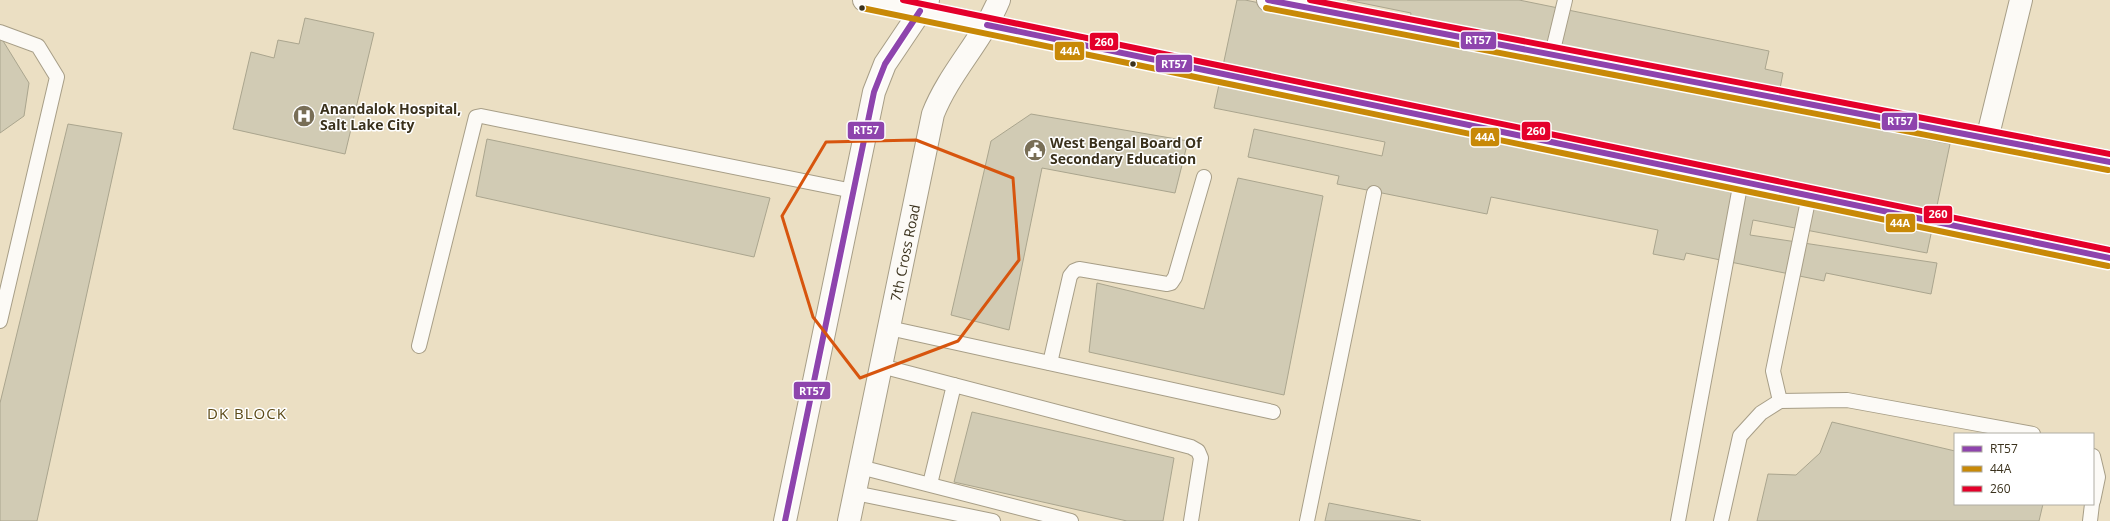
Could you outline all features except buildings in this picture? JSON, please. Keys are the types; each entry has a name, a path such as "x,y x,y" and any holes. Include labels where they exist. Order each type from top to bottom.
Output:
{"main road":[{"path":"864,0 924,6 987,25 2110,258"},
{"name":"7th Cross Road","path":"849,521 933,114 942,92 987,25 999,0"},
{"path":"1268,0 2110,162"},
{"path":"1987,139 2021,0"},
{"path":"785,521 853,191 877,85 885,64 924,6"}],"lane":[{"path":"1552,54 1565,0"},
{"path":"0,32 38,46 57,78 0,321"},
{"path":"419,346 476,117 481,116 853,191"},
{"path":"1050,363 1070,276 1074,271 1079,269 1167,284 1171,282 1175,277 1204,177"},
{"path":"1678,521 1741,181"},
{"path":"1307,521 1374,193"},
{"path":"1780,401 1773,371 1809,196"},
{"path":"889,328 1274,412"},
{"path":"881,366 1191,447 1198,451 1200,458 1191,521"},
{"path":"930,484 954,385"},
{"path":"1721,521 1740,436 1761,413 1780,401 1847,400 2028,433"},
{"path":"2094,460 2098,477 2094,496"},
{"path":"860,467 1071,521"},
{"path":"855,493 928,514 993,521"},
{"path":"2090,521 2092,505"}],"highlighted area":[{"path":"916,140 1013,178 1019,260 958,341 860,378 813,317 782,216 826,142"}],"transit line":[{"name":"260","path":"903,0 2110,250"},
{"name":"RT57","path":"1268,0 2110,162"},
{"name":"260","path":"1310,0 2110,154"},
{"name":"44A","path":"862,8 2108,266"},
{"name":"44A","path":"1266,8 2108,170"},
{"name":"RT57","path":"785,521 874,92 885,64 920,11"},
{"name":"RT57","path":"987,25 2110,258"}],"place":[{"name":"Anandalok Hospital, Salt Lake City","path":"304,116"},
{"name":"West Bengal Board Of Secondary Education","path":"1035,150"}],"district":[{"name":"DK BLOCK","path":"247,413"}]}
